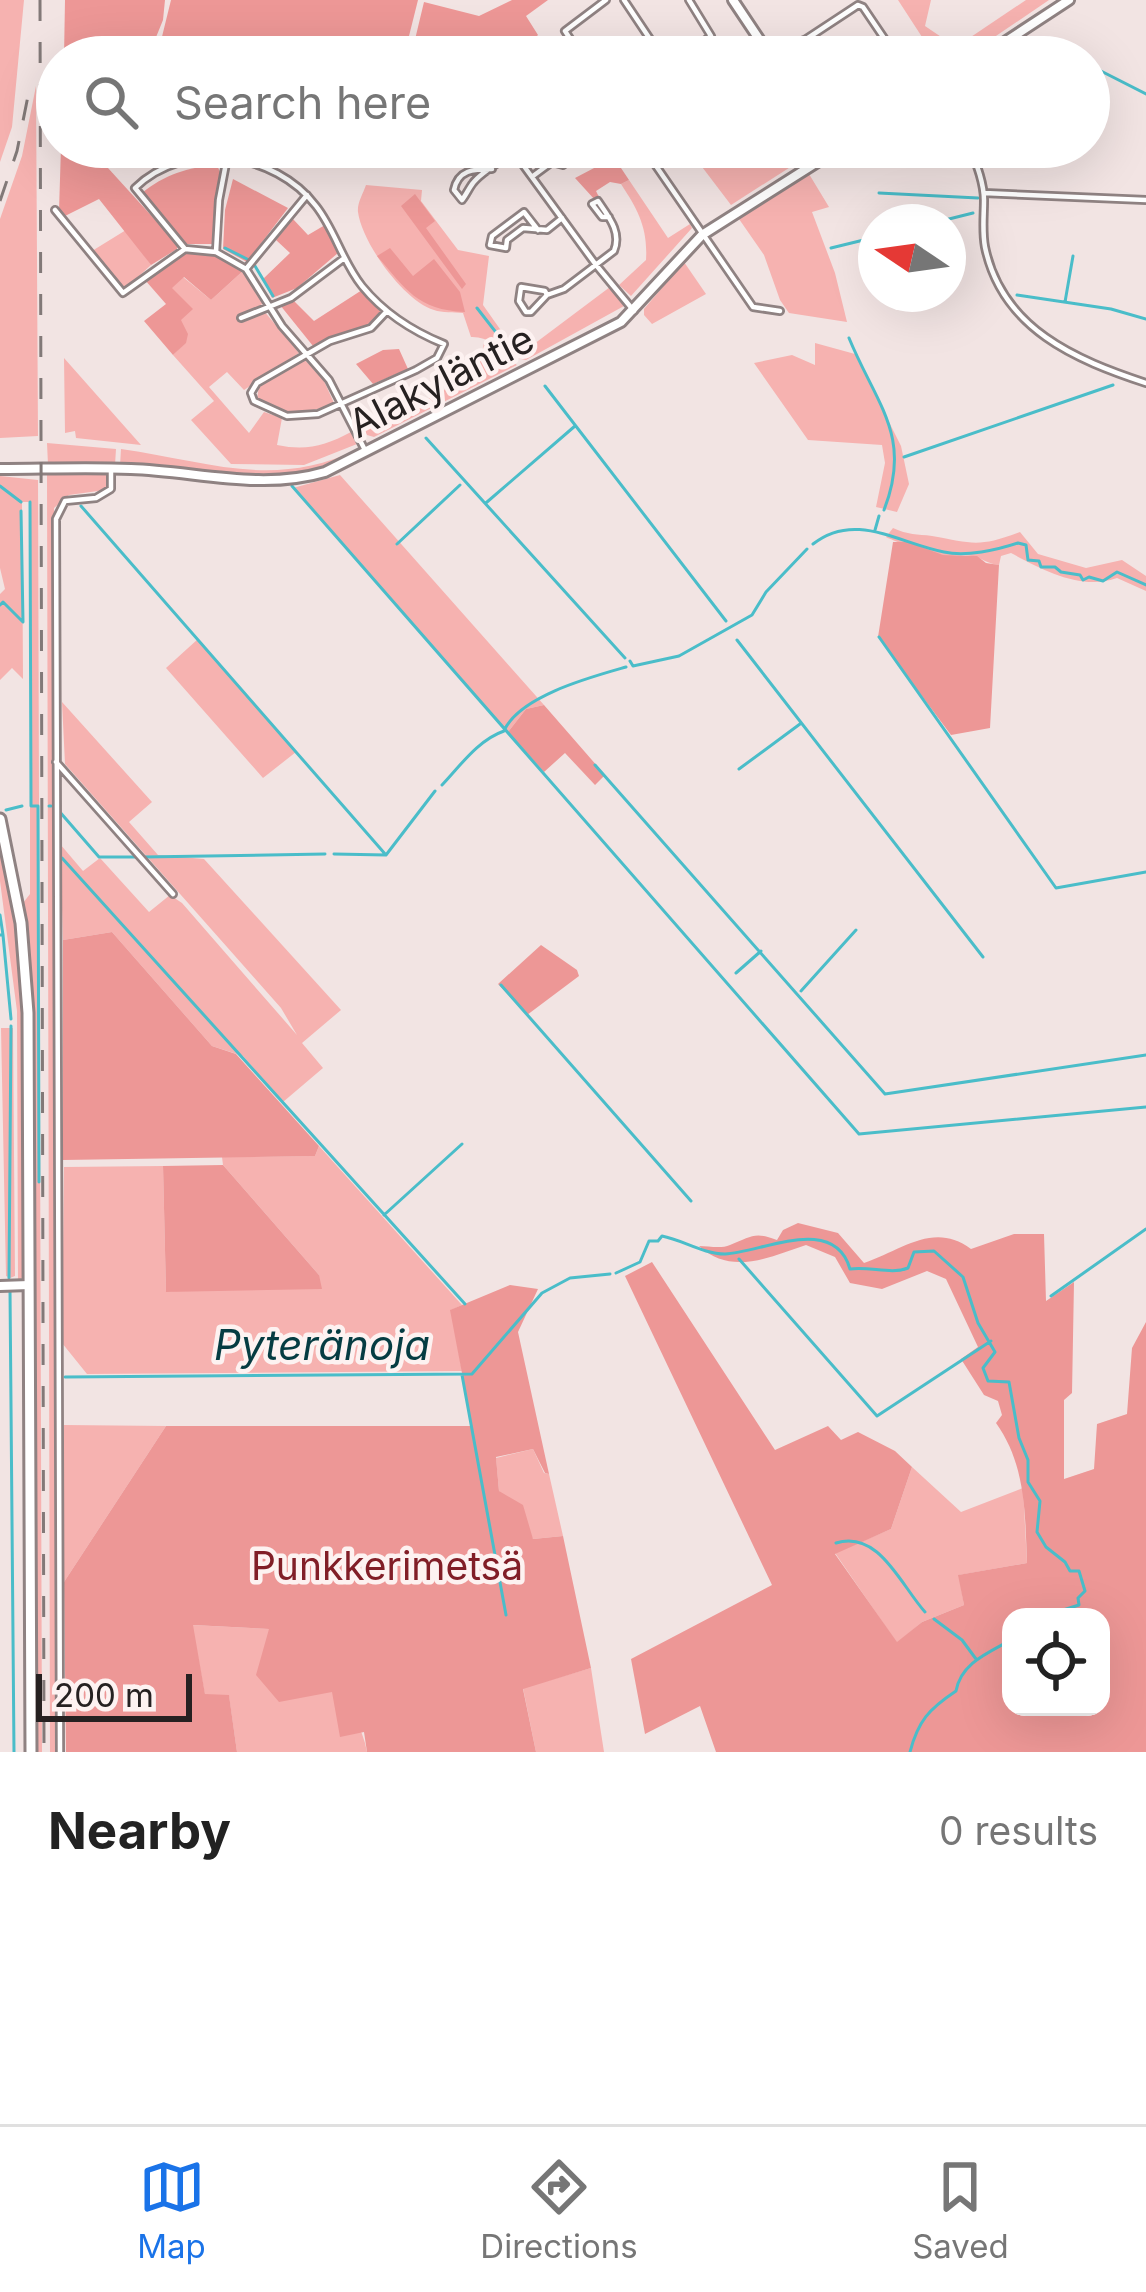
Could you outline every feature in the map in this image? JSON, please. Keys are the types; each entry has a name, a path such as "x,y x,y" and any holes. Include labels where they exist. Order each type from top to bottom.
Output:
{"main road":[{"path":"0,819 26,962 31,1752"}],"street":[{"path":"568,36 565,31 606,0"},
{"path":"624,0 648,36"},
{"path":"689,0 711,36"},
{"path":"733,0 760,36"},
{"path":"1014,36 1070,0"},
{"path":"811,36 857,5 883,36"},
{"path":"166,168 135,188 184,248"},
{"path":"216,252 225,168"},
{"path":"269,168 307,195 362,286 413,330 444,344 437,358 342,403 300,417 277,413 254,400 251,393 257,383 330,341 371,328 387,311"},
{"path":"526,168 634,311"},
{"path":"532,176 543,168"},
{"path":"657,168 753,307 780,311"},
{"name":"Alakyläntie","path":"0,469 111,469 205,478 318,475 574,348 634,311 702,235 805,168"},
{"path":"976,168 984,193 986,252 1000,283 1029,322 1065,353 1146,383"},
{"path":"471,169 491,169 462,200 454,190 456,181 471,169"},
{"path":"984,193 1146,200"},
{"path":"246,268 307,195"},
{"path":"55,210 123,293 184,248 216,252 246,268 329,380 366,452"},
{"path":"538,230 524,212 492,236 490,245 506,248 507,240 524,228 538,230 547,230 562,218"},
{"path":"547,295 521,287 519,302 531,312 547,295 564,289 614,251 617,244 609,217"},
{"path":"241,318 291,298 343,259"},
{"path":"60,1752 57,512 65,501 96,498 111,489 111,469"},
{"path":"56,762 172,894"},
{"path":"0,1286 29,1285"}],"shaded area":[{"path":"0,0 24,0 12,127 0,162"},
{"path":"898,0 931,0 925,26 940,36 921,36"},
{"path":"1026,0 1049,0 996,36 972,36"},
{"path":"36,86 38,436 0,438 0,219 22,156"},
{"path":"703,168 789,168 731,205"},
{"path":"809,174 829,207 812,212 847,322 789,313 764,255 739,219"},
{"path":"629,180 668,238 690,224 692,228 631,296 619,285 646,260 646,249 641,220 621,184"},
{"path":"366,185 422,190 421,201 458,250 489,256 483,305 512,346 530,347 610,287 624,306 526,360 471,337 463,313 437,311 422,304 386,269 361,225 359,202"},
{"path":"126,230 151,265 126,288 92,251"},
{"path":"684,262 706,294 652,324 644,309"},
{"path":"244,270 264,303 242,316 264,311 299,353 244,390 227,372 209,387 249,433 264,412 282,418 277,445 315,446 351,432 357,444 304,465 231,464 191,420 214,401 173,355 186,342 171,288 183,277 211,300"},
{"path":"484,343 517,365 374,437 367,435 364,429 452,385 479,358"},
{"path":"815,343 855,354 901,446 909,484 897,512 876,507 885,463 882,445 808,440 754,363 792,355 815,365"},
{"path":"64,358 141,445 65,433"},
{"path":"305,360 324,381 334,403 295,412 257,399 259,386"},
{"path":"47,443 116,449 115,465 48,465"},
{"path":"121,449 269,470 298,468 358,449 339,464 313,472 246,476 120,466"},
{"path":"105,472 109,478 105,490 69,495 54,508 56,1752 50,1752 47,475"},
{"path":"340,475 544,705 526,709 508,732 293,488"},
{"path":"0,476 38,480 42,1752 35,1752 32,989 23,903 30,894 30,502 22,502 23,679 12,668 0,680 0,594 5,589 0,568"},
{"path":"893,528 975,543 1020,532 1038,554 1086,568 1122,560 1146,576 1146,591 1117,578 1090,582 1063,577 1011,553 1001,556 999,565 972,556 936,554 886,537"},
{"path":"198,639 296,752 263,778 166,668"},
{"path":"62,702 152,802 129,822 158,855 204,859 341,1010 302,1043 323,1068 283,1102 243,1056 212,1046 112,932 63,940 60,844 83,871 100,858 149,912 170,895 182,903 297,1035 281,1008 65,764"},
{"path":"0,842 17,926 23,990 26,1273 18,1282 17,1011 0,881"},
{"path":"1,1028 13,1028 15,1276 10,1278 6,1276"},
{"path":"319,1146 462,1305 451,1310 462,1371 87,1374 62,1343 64,1167 163,1166 166,1292 319,1275 223,1165 222,1157 315,1156"},
{"path":"64,1425 166,1426 64,1582"},
{"path":"533,1449 544,1473 549,1474 563,1536 533,1539 499,1491 496,1458"},
{"path":"912,1467 961,1512 1023,1488 1027,1563 959,1575 964,1605 922,1622 897,1643 835,1553 891,1529"},
{"path":"192,1625 269,1629 342,1701 354,1717 367,1752 237,1752 229,1696 205,1695"},
{"path":"591,1668 604,1752 536,1752 523,1688"}],"green space":[{"path":"65,0 165,0 157,36 64,36"},
{"path":"171,0 418,0 409,36 162,36"},
{"path":"512,0 548,0 526,16 537,36 416,36 424,2 479,16"},
{"path":"60,168 108,168 177,249 151,265 99,199 63,217 59,211"},
{"path":"218,168 212,244 187,244 142,193 177,173"},
{"path":"594,168 621,168 629,180 610,182 596,191 599,197 595,200 575,178"},
{"path":"233,179 288,208 247,262 223,249"},
{"path":"415,194 435,221 426,228 466,284 462,289 401,206"},
{"path":"292,218 308,235 325,225 338,253 297,288 272,298 263,279 290,253 276,240"},
{"path":"390,248 413,276 434,259 460,292 465,312 435,307 414,296 377,256"},
{"path":"186,252 217,256 244,270 211,300 184,277 172,288 193,309 181,320 188,334 186,343 173,355 144,321 166,304 145,280"},
{"path":"362,290 381,312 366,326 313,346 280,305 293,300 314,321"},
{"path":"399,349 408,369 373,384 356,364 383,350"},
{"path":"893,542 908,542 943,555 977,556 999,565 990,728 951,735 878,637"},
{"path":"544,705 605,775 595,785 565,753 544,772 508,732 526,709"},
{"path":"112,932 212,1046 236,1054 319,1146 315,1156 63,1160 63,940"},
{"path":"541,945 579,976 527,1015 498,984"},
{"path":"223,1165 319,1275 322,1289 166,1292 163,1166"},
{"path":"798,1223 838,1233 864,1263 931,1238 957,1241 971,1249 1014,1234 1044,1234 1046,1301 1074,1282 1072,1393 1064,1400 1064,1479 1094,1469 1097,1424 1127,1414 1132,1348 1146,1322 1146,1752 716,1752 700,1706 645,1734 631,1659 772,1585 625,1276 652,1262 775,1450 828,1426 841,1440 858,1432 895,1451 912,1467 891,1529 835,1554 897,1642 922,1622 964,1605 958,1575 1027,1563 1018,1473 996,1423 1002,1415 998,1401 984,1395 961,1359 978,1347 946,1279 927,1271 882,1289 850,1283 835,1257 806,1245 737,1262 711,1255 699,1246 726,1246 758,1236 777,1240 783,1230"},
{"name":"Punkkerimetsä","path":"510,1285 538,1289 518,1332 549,1474 533,1449 496,1457 499,1491 523,1505 533,1539 563,1536 591,1668 523,1689 536,1752 367,1752 364,1732 340,1737 332,1692 279,1702 256,1675 269,1629 193,1625 205,1694 229,1695 237,1752 66,1752 64,1582 166,1426 472,1426 450,1310"}],"waterway":[{"path":"1110,76 1146,94"},
{"path":"879,193 978,198"},
{"path":"966,215 973,213"},
{"path":"831,248 858,241"},
{"path":"225,248 249,260"},
{"path":"1065,302 1073,256"},
{"path":"255,266 273,296"},
{"path":"1017,295 1146,319"},
{"path":"477,308 512,353"},
{"path":"849,338 893,440 895,461 884,510"},
{"path":"904,457 1113,385"},
{"path":"545,386 726,621"},
{"path":"487,502 575,426"},
{"path":"426,438 625,658"},
{"path":"397,544 460,485"},
{"path":"0,486 21,502"},
{"path":"292,486 859,1134 1146,1107"},
{"path":"30,502 31,806 38,806 39,1182"},
{"path":"81,506 386,855"},
{"path":"0,605 3,602 23,622 21,511"},
{"path":"875,530 879,516"},
{"path":"813,544 845,530 877,532 953,553 1018,543 1026,545 1028,560 1039,561 1041,567 1055,567 1083,580 1103,581 1117,572 1146,585"},
{"path":"630,661 633,666 679,656 752,615 766,592 807,549"},
{"path":"879,637 1056,888 1146,872"},
{"path":"737,640 983,957"},
{"path":"442,785 524,708 558,690 626,667"},
{"path":"739,769 800,724"},
{"path":"595,765 885,1094 1146,1055"},
{"path":"334,854 386,855 435,791"},
{"path":"6,810 22,806"},
{"path":"59,811 99,857 139,857"},
{"path":"143,857 325,854"},
{"path":"62,858 465,1304"},
{"path":"0,915 0,935"},
{"path":"801,991 856,930"},
{"path":"3,935 11,1019"},
{"path":"736,973 761,951"},
{"path":"501,985 691,1201"},
{"path":"9,1278 11,1026"},
{"path":"384,1215 462,1144"},
{"path":"1051,1296 1146,1229"},
{"name":"Pyteränoja","path":"616,1273 640,1262 649,1241 662,1236 725,1254 813,1240 842,1252 850,1269 901,1270 908,1268 914,1252 934,1251 963,1277 978,1323 995,1352 983,1368 988,1381 1009,1382 1028,1460 1028,1482 1040,1501 1037,1532 1070,1571 1079,1571 1085,1591 1078,1598 1079,1605 1070,1608"},
{"path":"739,1259 877,1416 991,1341"},
{"name":"Pyteränoja","path":"65,1377 472,1374 542,1293 570,1278 610,1274"},
{"path":"10,1290 14,1752"},
{"path":"462,1375 506,1615"},
{"path":"836,1543 865,1544 876,1552 925,1612"},
{"path":"934,1619 962,1640 976,1659"},
{"name":"Pyteränoja","path":"910,1752 926,1717 956,1691 963,1673 1002,1645"}],"railway":[{"path":"40,0 40,36"},
{"path":"0,201 28,96"},
{"path":"40,168 44,1752"}]}
